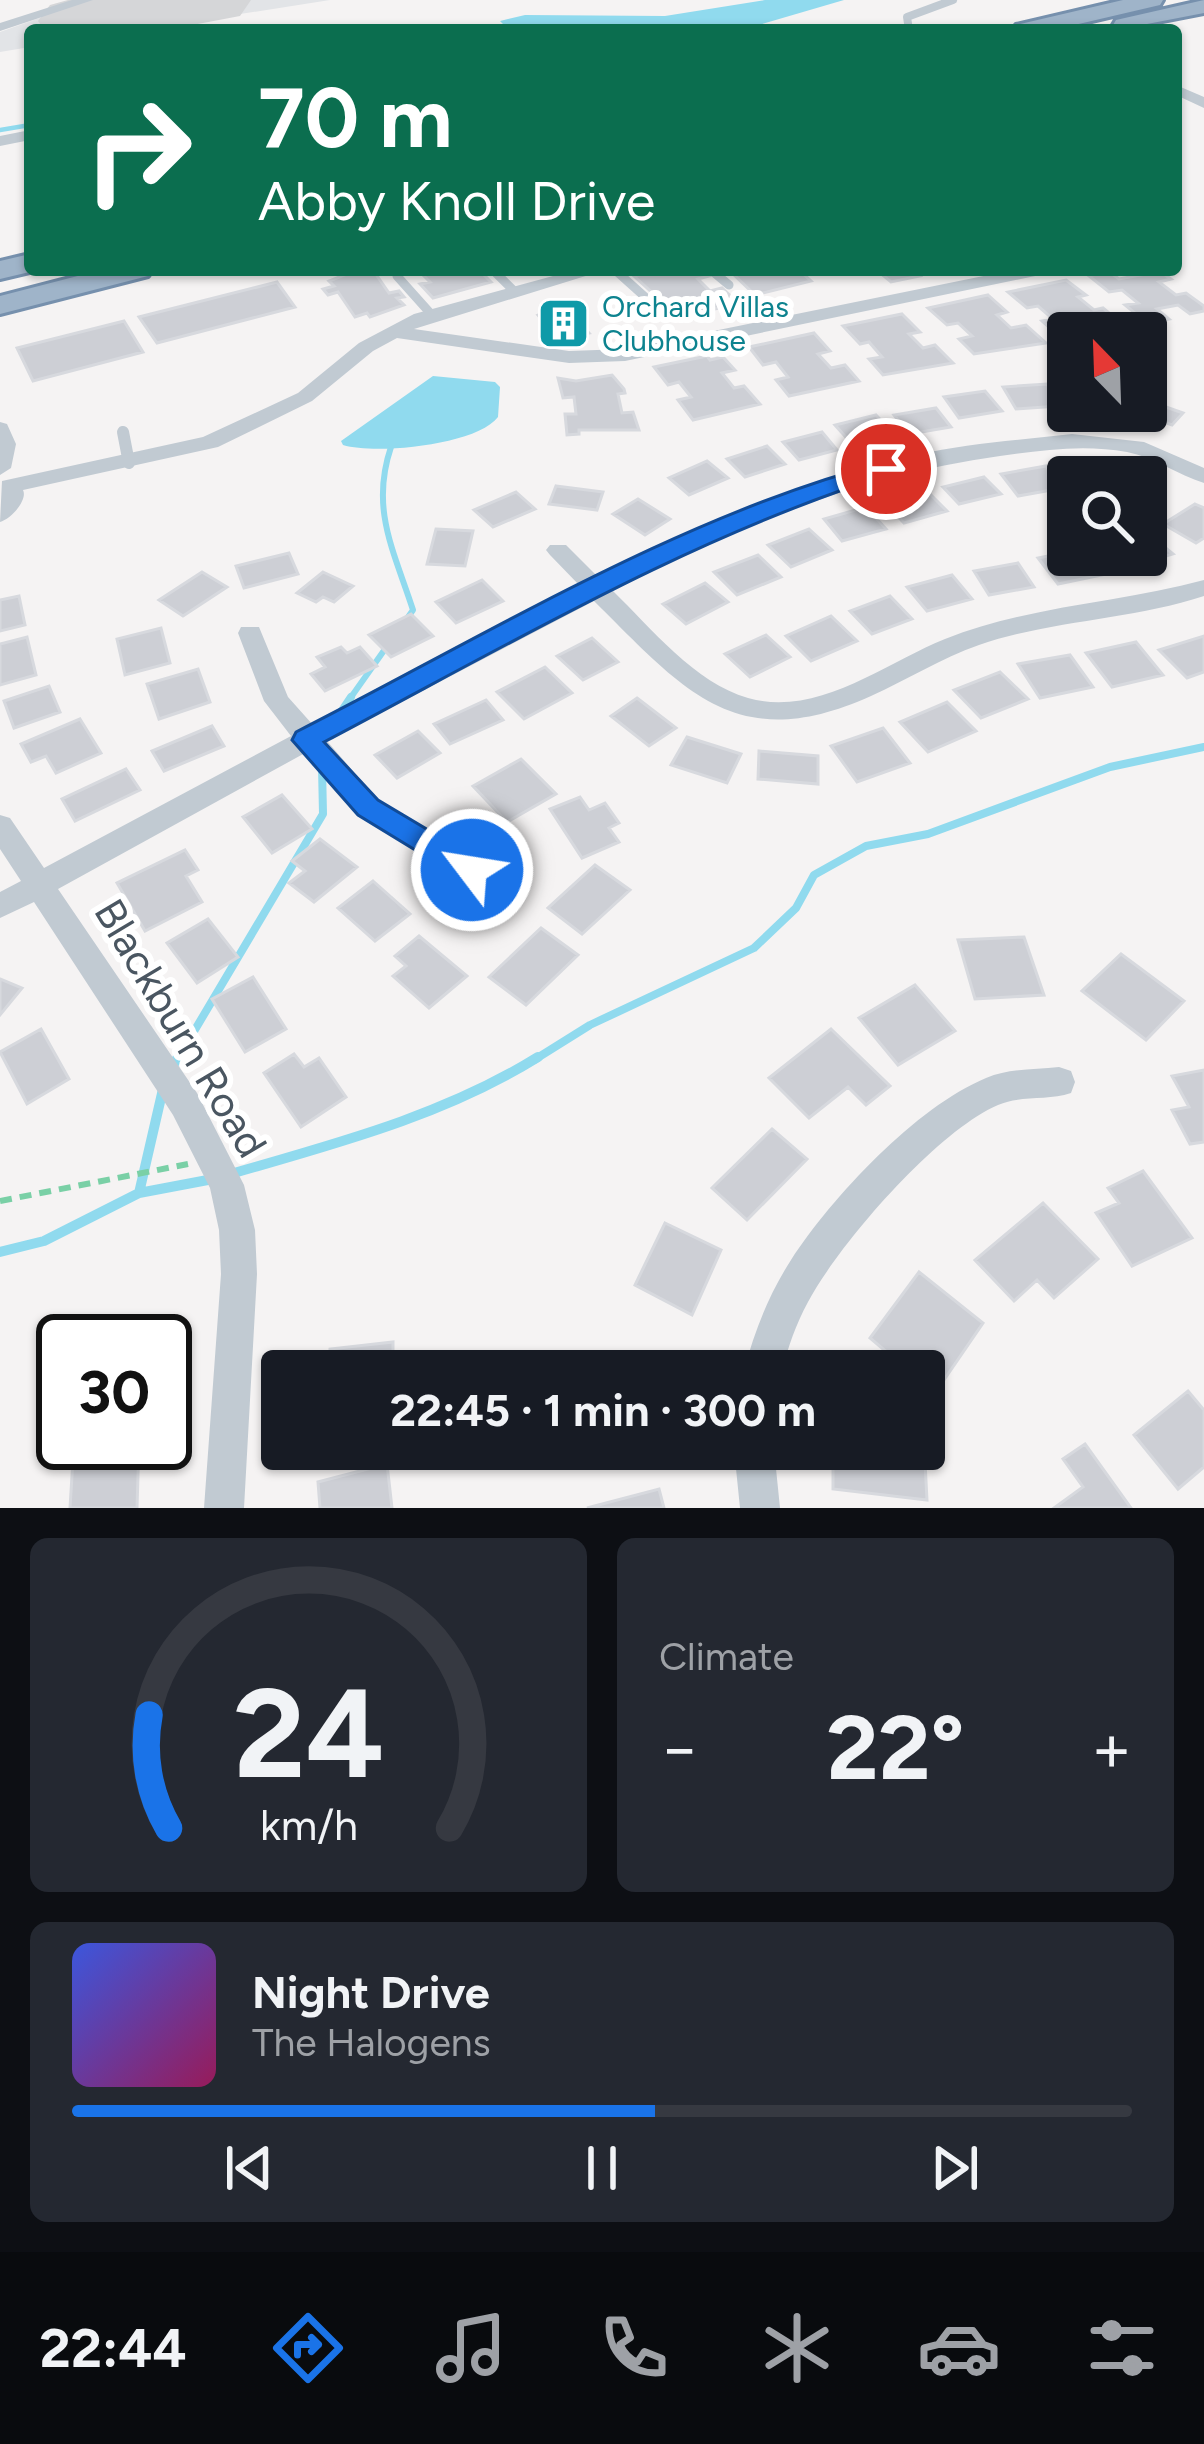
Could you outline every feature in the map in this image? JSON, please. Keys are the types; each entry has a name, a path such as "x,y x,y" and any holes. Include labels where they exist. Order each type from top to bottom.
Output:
{"highway":[{"path":"1049,24 1151,0"},
{"path":"1129,24 1204,6"},
{"path":"0,295 78,276"},
{"path":"0,305 114,276"}],"street":[{"path":"0,26 86,0"},
{"path":"4,491 210,442 282,418 345,386 391,335 431,314 574,276"},
{"path":"391,335 569,357 625,355 1011,276"},
{"path":"4,491 175,468 251,442 282,418"},
{"path":"0,430 5,443 4,491"},
{"path":"0,905 680,546 794,497 921,460 1041,443 1103,441 1136,447 1204,476"},
{"path":"558,550 691,682 740,706 797,712 832,702 974,638 1110,614 1204,588"},
{"path":"250,633 277,701 368,808 472,870"},
{"name":"Blackburn Road","path":"0,826 185,1104 227,1185 239,1274 224,1508"},
{"path":"769,1350 812,1262 947,1119 995,1090 1059,1082"},
{"path":"756,1470 760,1508"}],"lane":[{"path":"905,24 907,17 952,0"},
{"path":"397,276 431,314"},
{"path":"499,276 515,292"},
{"path":"622,276 654,304"},
{"path":"718,276 729,285"},
{"path":"123,432 129,463"}],"path":[{"path":"0,1202 154,1174 193,1161"}],"shaded area":[{"path":"113,0 330,0 177,24 24,24 24,48 0,52 0,32 73,6"}],"water":[{"path":"765,0 844,0 762,24 500,21 525,15 665,16"},
{"path":"433,376 495,382 500,387 498,417 487,427 448,441 378,449 343,445 341,441"}],"building":[{"path":"342,276 377,276 389,293 399,291 404,297 397,298 404,305 355,317 338,292 328,295 323,289 334,286 329,281"},
{"path":"424,276 485,276 491,282 433,298 420,284 430,282"},
{"path":"634,276 709,276 698,279 710,291 722,288 738,303 680,318"},
{"path":"735,276 806,276 811,281 755,295"},
{"path":"884,276 920,276 891,282"},
{"path":"1089,276 1167,276 1171,279 1159,282 1176,295 1186,293 1204,311 1190,314 1178,305 1157,309 1161,312 1134,312 1125,305 1138,303 1122,290 1109,292"},
{"path":"1066,280 1086,295 1078,297 1094,310 1108,312 1047,314 1038,306 1027,308 1008,292"},
{"path":"277,282 295,307 157,343 139,317"},
{"path":"988,295 1007,312 997,315 1011,328 1026,325 1046,343 974,354 959,339 972,336 958,323 947,325 928,308"},
{"name":"Orchard Villas Clubhouse","path":"563,305 589,333 559,339 538,315"},
{"path":"902,314 920,332 909,334 923,348 935,345 953,363 883,375 869,359 882,357 869,342 860,344 843,326"},
{"path":"124,321 143,352 33,381 17,348"},
{"path":"814,333 830,351 818,354 831,368 845,365 859,381 789,396 776,380 788,377 776,362 763,365 749,347"},
{"path":"707,356 710,360 723,357 735,370 722,373 734,388 744,386 760,404 693,420 678,400 691,397 679,382 668,385 654,367"},
{"path":"612,375 624,389 625,393 618,394 622,413 633,412 639,430 579,430 579,434 567,435 565,414 576,414 574,397 563,398 558,378 576,381"},
{"path":"1047,384 1047,407 1016,409 1003,387"},
{"path":"985,391 1002,411 959,418 944,397"},
{"path":"1167,407 1183,413 1172,425 1167,423"},
{"path":"936,408 951,427 909,434 894,415"},
{"path":"876,415 895,435 853,445 835,425"},
{"path":"822,432 837,450 799,460 783,442"},
{"path":"767,446 785,464 745,477 727,459"},
{"path":"707,461 728,478 689,495 669,478"},
{"path":"1046,466 1047,491 1018,496 1001,474"},
{"path":"984,477 1001,494 959,504 943,487"},
{"path":"556,486 603,492 597,510 549,504"},
{"path":"927,491 947,511 904,523 885,503"},
{"path":"516,492 535,509 493,527 474,510"},
{"path":"638,499 670,519 645,535 613,514"},
{"path":"1195,504 1204,508 1204,538 1196,543 1167,526 1167,522"},
{"path":"866,507 886,529 842,541 824,519"},
{"path":"436,529 473,531 465,566 427,564"},
{"path":"809,529 832,550 791,567 768,545"},
{"path":"289,553 298,574 244,588 236,566"},
{"path":"758,555 781,577 737,595 714,572"},
{"path":"1018,563 1034,587 989,595 974,571"},
{"path":"202,572 227,587 183,616 159,600"},
{"path":"323,572 353,586 334,602 323,597 316,602 297,593"},
{"path":"952,575 972,599 927,611 907,587"},
{"path":"1052,576 1096,576 1058,584"},
{"path":"482,580 503,601 456,623 436,602"},
{"path":"705,583 728,602 686,624 663,604"},
{"path":"19,596 25,625 0,631 0,600"},
{"path":"890,596 912,619 872,634 850,611"},
{"path":"411,614 433,636 391,657 369,635"},
{"path":"831,616 857,641 811,661 786,636"},
{"path":"161,628 170,663 125,675 117,639"},
{"path":"766,635 790,657 750,677 725,654"},
{"path":"1204,636 1204,672 1187,678 1159,650"},
{"path":"27,637 36,675 0,685 0,644"},
{"path":"592,638 618,662 583,680 557,656"},
{"path":"1136,642 1163,675 1112,687 1086,653"},
{"path":"341,647 347,653 360,647 377,666 325,691 311,674 325,667 317,657"},
{"path":"1070,655 1093,687 1040,698 1018,664"},
{"path":"545,667 572,693 524,719 497,692"},
{"path":"198,669 210,702 159,719 147,684"},
{"path":"1000,672 1028,699 981,718 954,690"},
{"path":"49,686 60,712 14,728 4,701"},
{"path":"637,698 676,728 649,746 611,716"},
{"path":"486,700 503,720 450,744 434,724"},
{"path":"947,702 976,731 928,752 900,722"},
{"path":"80,719 101,753 56,773 46,756 31,762 21,744"},
{"path":"212,726 224,746 164,771 152,751"},
{"path":"883,728 910,763 857,782 831,746"},
{"path":"418,731 440,753 397,778 375,755"},
{"path":"687,737 741,754 727,783 671,765"},
{"path":"759,751 818,756 818,784 758,779"},
{"path":"521,759 556,794 507,822 473,786"},
{"path":"126,769 140,790 75,821 62,799"},
{"path":"282,795 312,829 272,853 243,817"},
{"path":"580,797 589,810 605,803 619,823 609,828 619,842 582,858 550,809"},
{"path":"320,839 357,867 314,902 289,883 305,871 292,861"},
{"path":"185,850 198,870 186,876 202,902 145,931 117,883"},
{"path":"595,865 630,890 582,934 548,908"},
{"path":"373,881 410,914 375,941 338,908"},
{"path":"208,919 238,957 197,983 167,943"},
{"path":"541,928 578,955 526,1005 489,977"},
{"path":"419,936 467,976 429,1008 393,976 406,966 395,956"},
{"path":"1024,937 1044,995 975,999 958,940"},
{"path":"1121,954 1184,1001 1146,1040 1082,991"},
{"path":"253,977 286,1029 245,1052 212,999"},
{"path":"0,979 22,988 0,1015"},
{"path":"915,985 955,1031 898,1065 859,1018"},
{"path":"41,1029 69,1079 27,1104 0,1052"},
{"path":"831,1029 890,1086 866,1105 848,1087 809,1118 769,1078"},
{"path":"294,1054 304,1067 319,1058 346,1097 301,1127 264,1073"},
{"path":"1204,1070 1204,1142 1190,1144 1172,1110 1189,1107 1172,1076"},
{"path":"772,1129 807,1159 747,1220 712,1188"},
{"path":"1143,1171 1192,1238 1132,1266 1096,1213 1119,1203 1108,1188"},
{"path":"1043,1203 1098,1259 1054,1298 1037,1280 1014,1301 975,1260"},
{"path":"665,1223 721,1250 692,1315 635,1285"},
{"path":"919,1272 983,1323 945,1378 945,1350 884,1350 870,1338"},
{"path":"393,1342 393,1350 330,1349"},
{"path":"1188,1391 1204,1410 1204,1467 1178,1489 1134,1435"},
{"path":"1085,1444 1131,1508 1054,1508 1083,1487 1063,1459"},
{"path":"72,1470 138,1470 137,1508 70,1508"},
{"path":"364,1470 388,1470 392,1508 320,1508 318,1482"},
{"path":"833,1470 925,1470 927,1500 833,1489"},
{"path":"659,1489 664,1508 587,1508"}],"waterway":[{"path":"0,130 24,126"},
{"path":"391,447 384,510 413,610 406,620"},
{"path":"349,700 390,642"},
{"path":"337,718 349,700"},
{"path":"534,1060 590,1025 754,948 796,908 814,875 866,846 928,834 1110,767 1204,747"},
{"path":"177,1060 323,814 322,767"},
{"path":"171,1069 178,1057"},
{"path":"227,1175 426,1112 538,1057"},
{"path":"139,1193 163,1089"},
{"path":"139,1193 213,1179"},
{"path":"0,1252 44,1241 139,1193"}],"runway":[{"path":"77,21 213,0"}],"place":[{"name":"Orchard Villas Clubhouse","path":"563,324"}],"route":[{"path":"472,870 368,808 306,740 680,546 794,497 886,469"}]}
